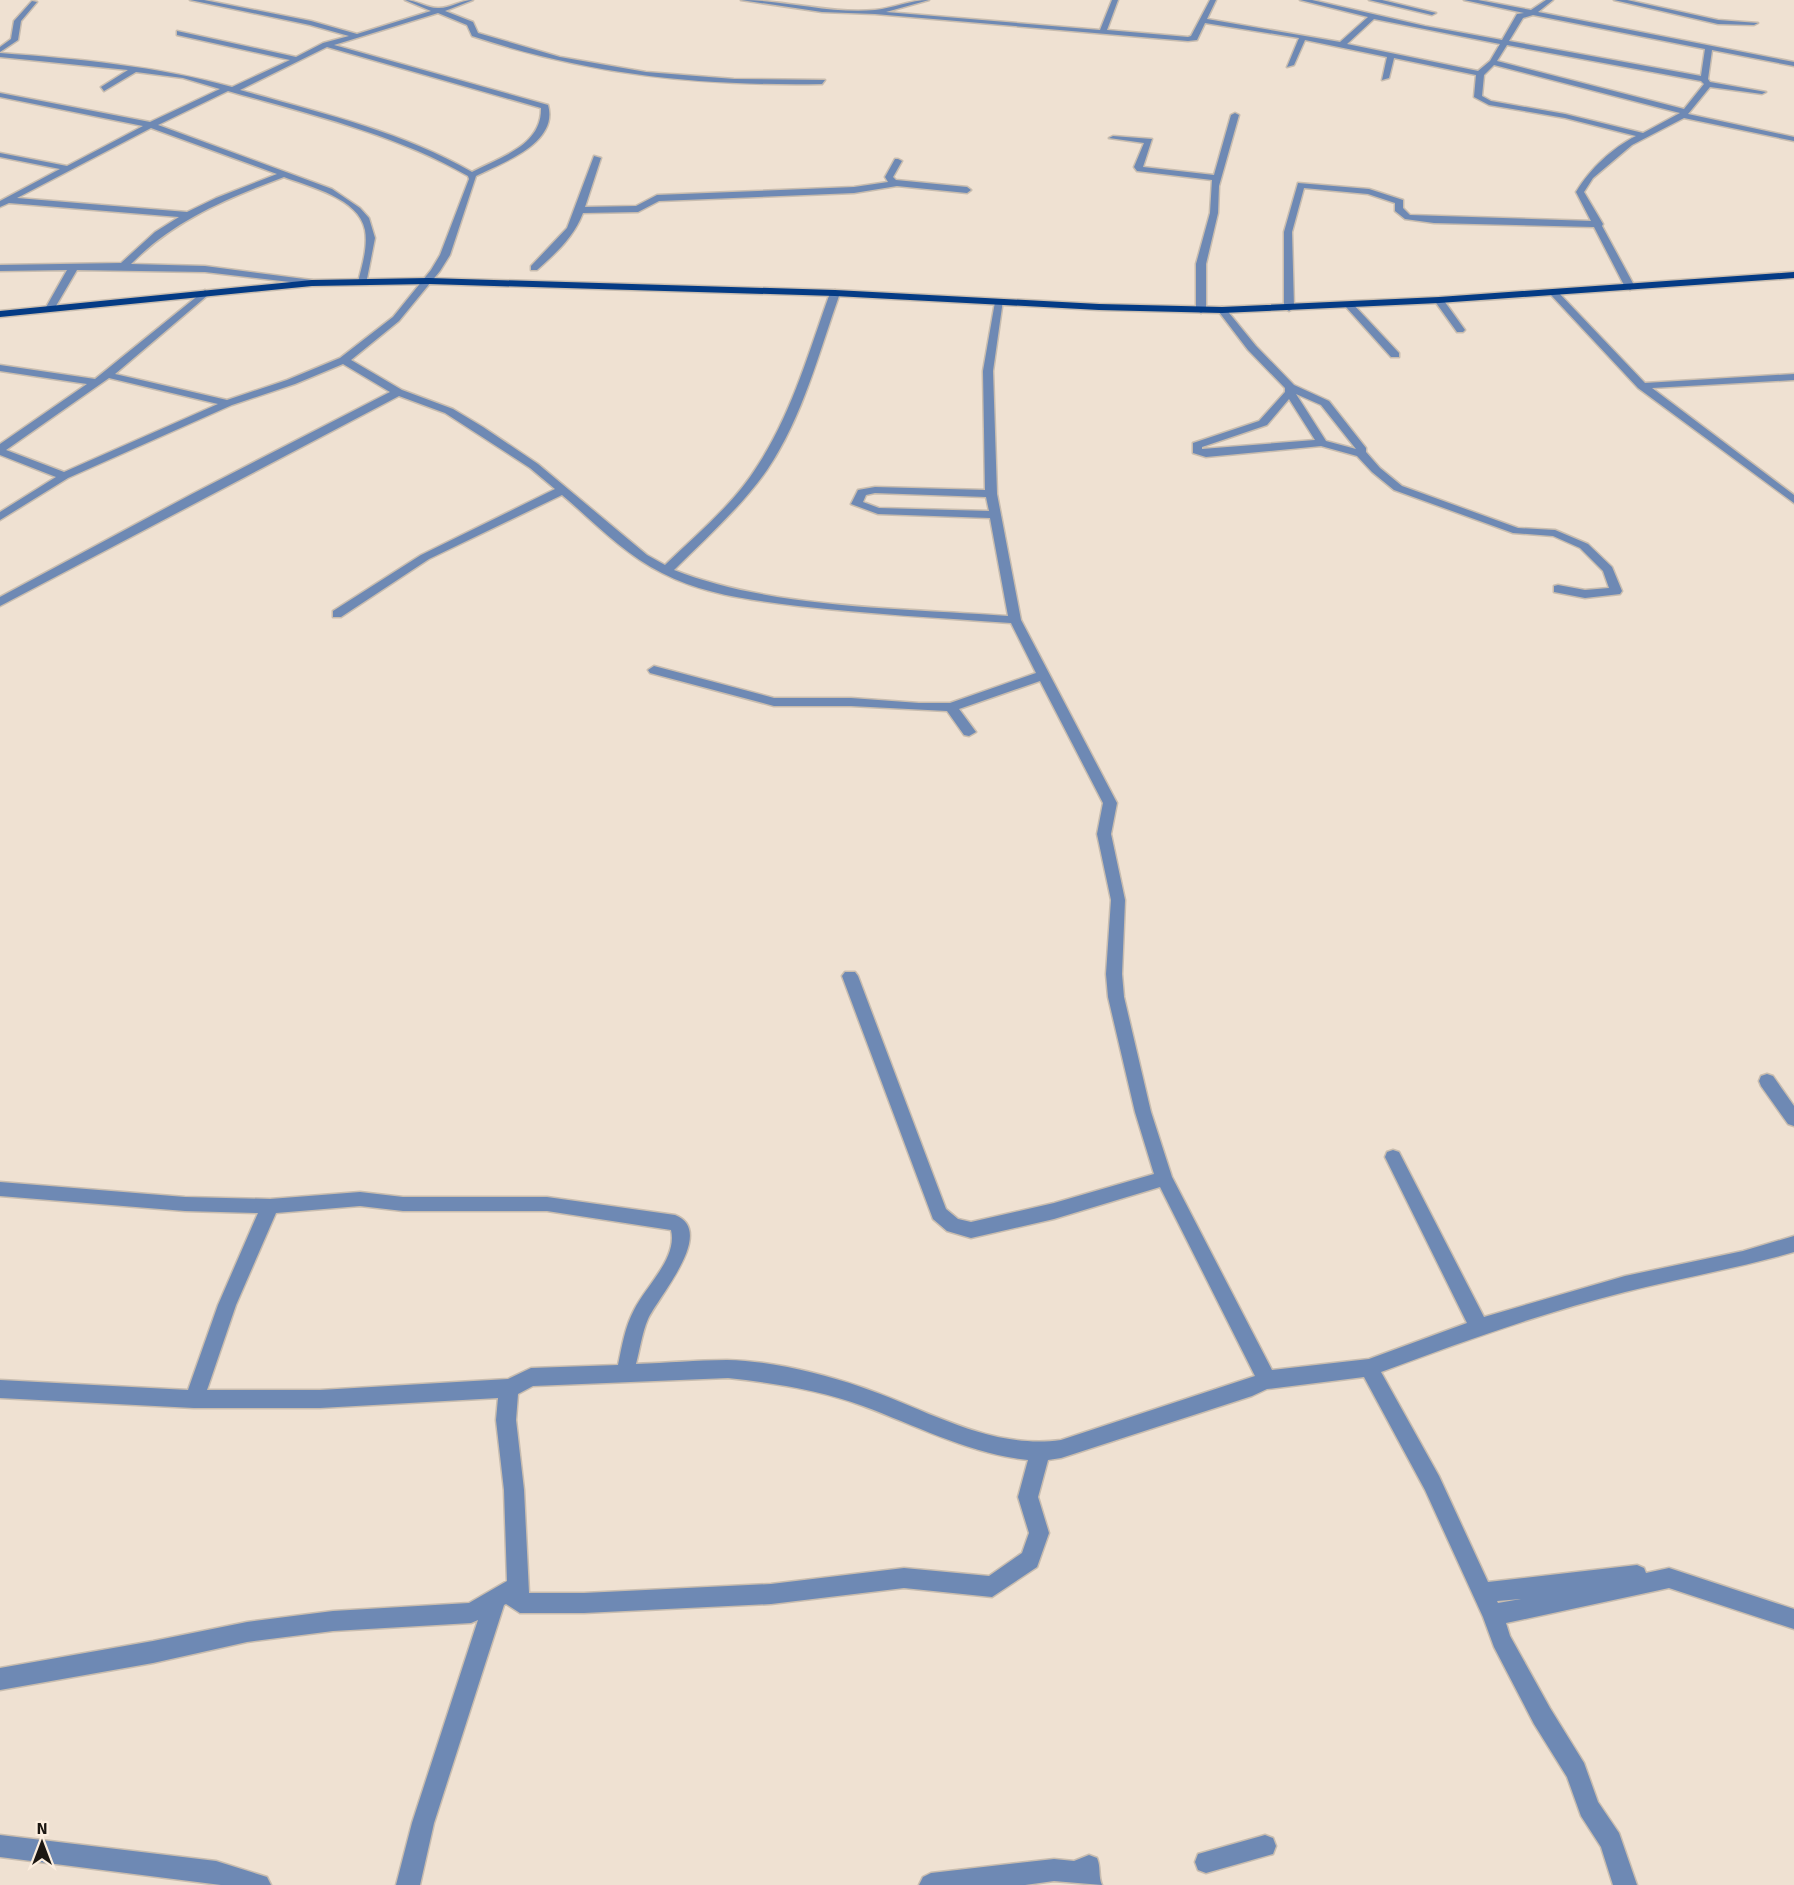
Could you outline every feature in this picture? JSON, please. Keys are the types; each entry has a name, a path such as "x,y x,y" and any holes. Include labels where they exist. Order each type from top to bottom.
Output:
{"main road":[{"path":"0,314 312,283 429,281 835,294 1222,310 1439,300 1794,275"}],"street":[{"path":"193,0 311,23 356,35"},
{"path":"408,0 465,21 473,28 475,34 498,43 622,71 699,81 822,82"},
{"path":"4,202 151,125 326,45 470,0"},
{"path":"744,0 822,10 875,12 1192,39 1213,0"},
{"path":"875,12 926,0"},
{"path":"1103,31 1115,0"},
{"path":"1303,0 1326,2 1373,16 1762,92"},
{"path":"1372,0 1432,13"},
{"path":"1467,0 1794,64"},
{"path":"1550,0 1531,14 1520,16 1493,62 1480,74 1478,97 1489,103 1565,116 1642,135"},
{"path":"1617,0 1718,22 1754,23"},
{"path":"0,50 14,40 18,21 34,2"},
{"path":"1341,45 1373,16"},
{"path":"1203,20 1302,37 1480,74"},
{"path":"180,33 296,59"},
{"path":"1290,65 1302,37"},
{"path":"326,45 545,107 545,120 531,144 472,175"},
{"path":"1630,286 1580,192 1590,176 1642,135 1684,114 1706,82 1709,49"},
{"path":"0,55 184,76 346,122 446,160 472,175"},
{"path":"1385,78 1391,57"},
{"path":"1493,62 1684,114 1794,139"},
{"path":"104,89 135,69"},
{"path":"0,95 151,125 286,174 349,201 367,220 372,235 363,282"},
{"path":"1201,310 1202,264 1214,213 1218,178 1235,115"},
{"path":"1113,138 1149,141 1138,167 1140,169 1218,178"},
{"path":"0,155 67,168"},
{"path":"534,268 556,249 574,224 583,192 597,158"},
{"path":"894,184 889,177 898,161"},
{"path":"123,266 150,239 214,200 286,174"},
{"path":"0,517 64,476 228,403 291,382 344,360 396,319 429,281 445,255 473,179 472,175"},
{"path":"579,210 638,209 657,198 854,190 894,184 968,190"},
{"path":"1288,308 1288,232 1301,186 1383,195 1400,202 1398,209 1408,217 1461,221 1599,224"},
{"path":"4,202 192,215"},
{"path":"50,309 74,266"},
{"path":"0,268 123,266 205,269 312,283"},
{"path":"1554,292 1642,386 1794,500"},
{"path":"0,450 107,375 205,293"},
{"path":"666,571 722,514 761,469 786,428 835,294"},
{"path":"1439,300 1460,330"},
{"path":"999,302 988,371 991,494 1015,620 1042,676 1065,712 1110,803 1104,834 1118,900 1114,974 1116,997 1143,1113 1164,1178 1262,1368 1265,1380"},
{"path":"1349,305 1395,355"},
{"path":"1222,310 1252,348 1290,389 1322,443"},
{"path":"344,360 398,392 449,411 479,429 534,466 618,538 666,571 740,595 915,614 1015,620"},
{"path":"0,368 95,382"},
{"path":"107,375 228,403"},
{"path":"1642,386 1794,378"},
{"path":"1290,389 1263,423 1197,445 1197,451 1206,454 1322,443 1360,453 1398,488 1517,531 1555,533 1584,546 1608,570 1616,591 1585,594 1558,589"},
{"path":"1290,389 1325,403 1362,450 1360,453"},
{"path":"0,602 196,496 398,392"},
{"path":"0,450 64,476"},
{"path":"337,614 425,557 563,490"},
{"path":"991,494 874,490 862,492 857,504 878,511 995,515"},
{"path":"654,670 774,702 851,702 951,707 1042,676"},
{"path":"951,707 969,732"},
{"path":"850,976 939,1214 945,1221 961,1230 971,1230 1015,1221 1164,1178"},
{"path":"1767,1081 1794,1119"},
{"path":"1393,1157 1479,1327"},
{"path":"0,1189 185,1204 270,1206 360,1199 403,1204 548,1204 675,1223 680,1227 681,1238 659,1288 641,1315 625,1373"},
{"path":"194,1399 227,1305 270,1206"},
{"path":"0,1389 194,1399 320,1399 510,1388 531,1377 728,1369 774,1374 860,1396 967,1438 1010,1449 1051,1450 1252,1387 1265,1380 1369,1368 1479,1327 1625,1284 1743,1259 1794,1244"},
{"path":"1369,1368 1432,1483 1493,1615 1501,1640 1542,1716 1576,1771 1588,1808 1611,1841 1625,1885"},
{"path":"510,1388 506,1418 513,1473 518,1554 515,1571 520,1603"},
{"path":"0,1678 153,1652 247,1632 333,1621 471,1613 508,1591 520,1603 584,1603 771,1594 904,1578 992,1587 1030,1560 1039,1533 1028,1497 1032,1477 1051,1450"},
{"path":"1482,1593 1635,1575 1697,1581"},
{"path":"1493,1615 1669,1578 1794,1620"},
{"path":"408,1885 423,1823 495,1600"},
{"path":"0,1846 216,1872 259,1885"},
{"path":"1206,1862 1265,1846"},
{"path":"931,1885 1054,1870 1074,1872 1089,1866 1087,1880 1090,1885"}]}
